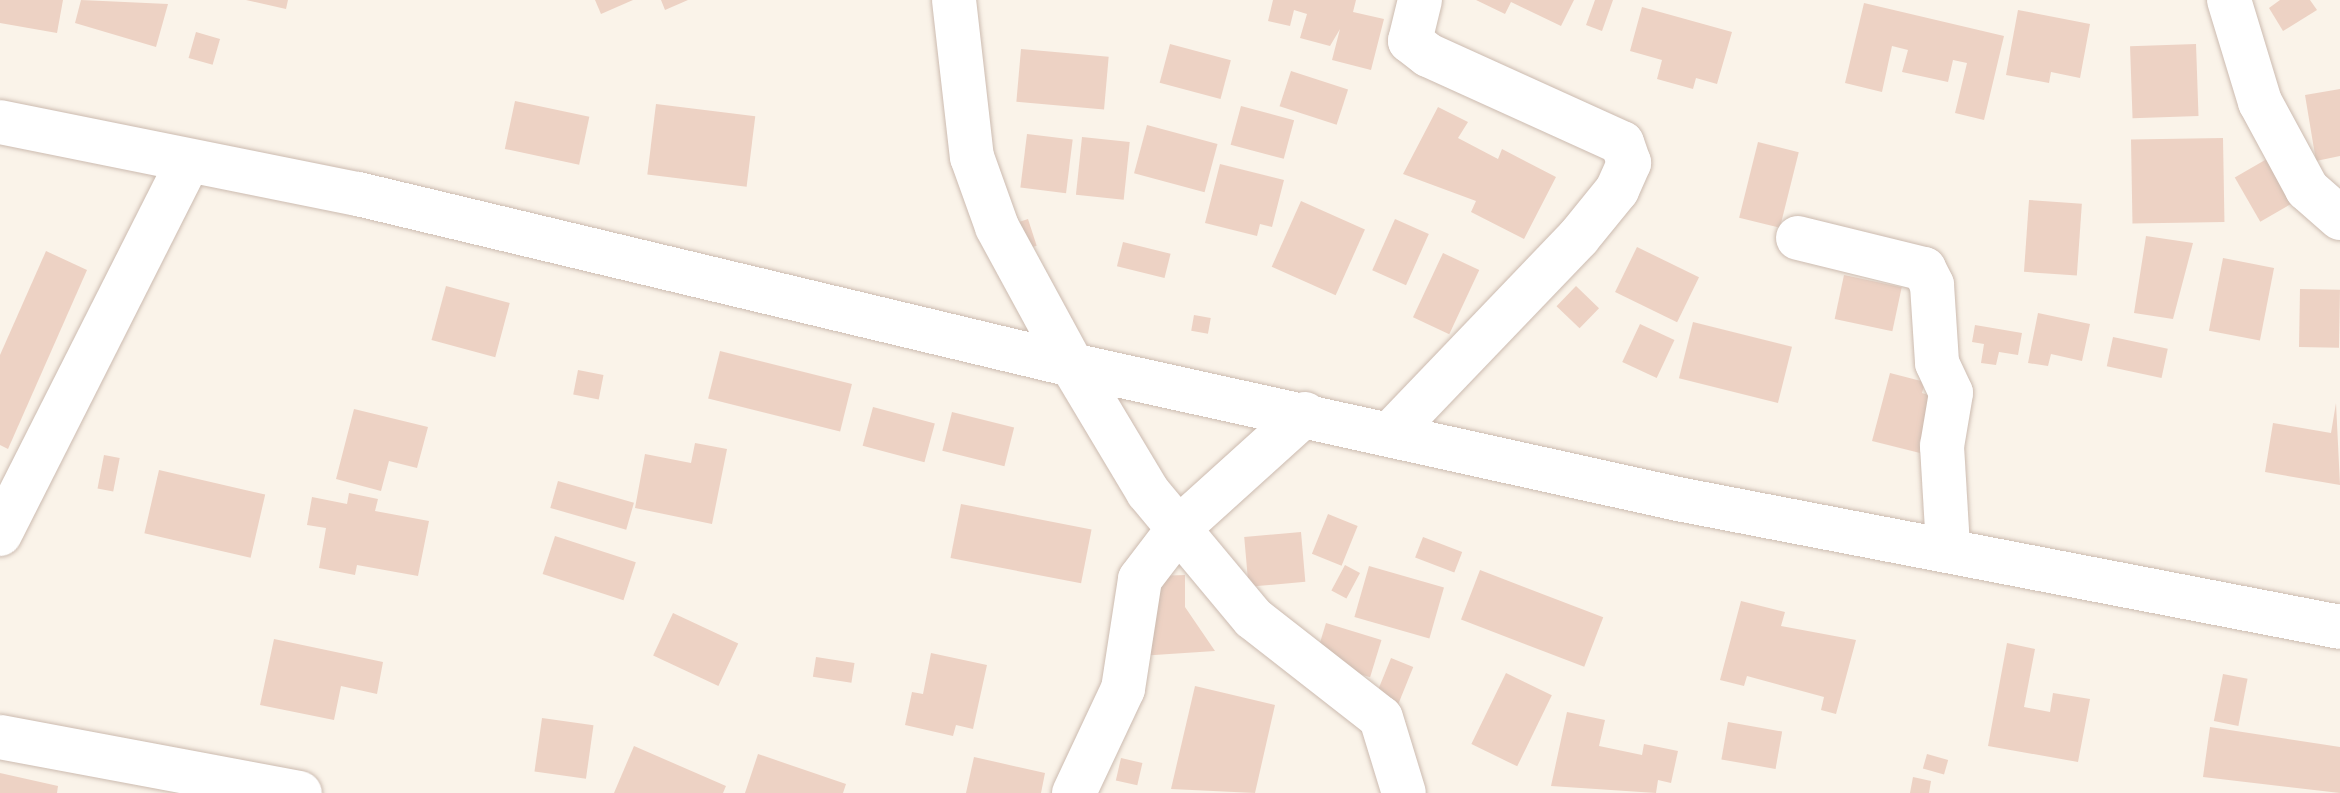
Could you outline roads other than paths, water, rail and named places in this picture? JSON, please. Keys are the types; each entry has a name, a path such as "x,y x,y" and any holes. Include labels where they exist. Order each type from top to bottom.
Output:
{"street":[{"path":"954,0 972,157 997,227 1072,365 1146,489 1179,528 1286,650 1340,681 1381,718 1404,793"},
{"path":"1390,434 1578,238 1617,190 1629,163 1622,143 1428,55 1410,41 1420,0"},
{"path":"2229,0 2260,102 2307,189 2340,218"},
{"path":"0,122 187,164 358,194 1072,365 1750,514 1948,548 2340,627"},
{"path":"0,534 187,164"},
{"path":"1798,238 1924,269 1932,285 1937,363 1951,393 1942,446 1948,548"},
{"path":"1074,793 1120,700 1140,579 1179,528 1305,414"},
{"path":"0,737 300,793"}]}
